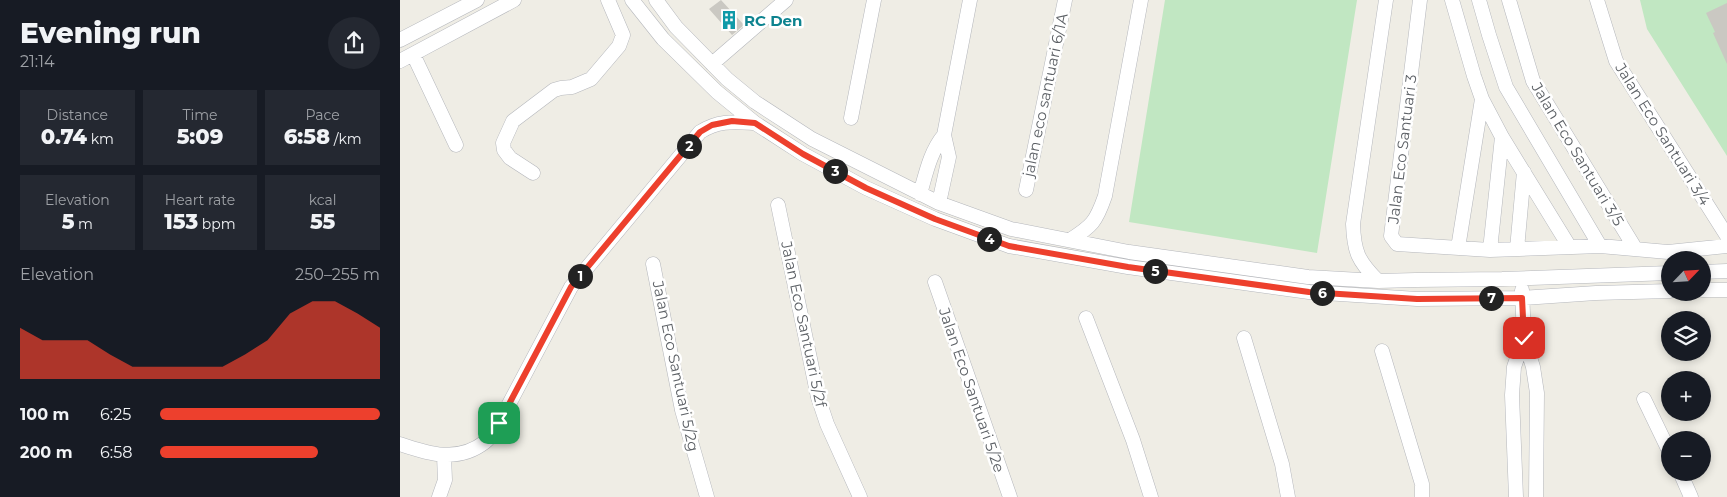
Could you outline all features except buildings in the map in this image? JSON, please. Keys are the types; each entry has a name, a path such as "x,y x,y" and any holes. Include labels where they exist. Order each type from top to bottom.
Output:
{"street":[{"path":"400,40 477,0"},
{"path":"400,61 514,0"},
{"path":"534,173 510,158 504,150 503,143 513,121 554,90 572,87 590,79 620,46 623,34 608,0"},
{"path":"632,0 663,39 717,92 755,123 803,154 866,188 935,219 1009,246 1128,267 1309,292 1417,299 1522,298 1661,291"},
{"path":"656,0 676,27 727,79 755,102 812,139 939,203 1012,229 1129,252 1308,277 1378,281 1521,279 1661,273"},
{"path":"712,64 786,0"},
{"path":"851,118 874,0"},
{"path":"939,203 949,157 944,135 970,0"},
{"name":"jalan eco santuari 6/1A","path":"1026,190 1065,0"},
{"path":"1070,240 1090,227 1098,215 1105,196 1140,0"},
{"path":"1378,281 1366,269 1358,257 1353,224 1386,0"},
{"name":"Jalan Eco Santuari 3","path":"1420,0 1391,236 1397,244 1490,250 1600,246 1668,252 1727,246"},
{"path":"1452,0 1482,99 1502,137 1569,246"},
{"path":"1479,0 1506,87 1600,246"},
{"name":"Jalan Eco Santuari 3/5","path":"1509,0 1533,81 1635,248"},
{"name":"Jalan Eco Santuari 3/4","path":"1597,0 1616,61 1727,236"},
{"path":"413,54 456,145"},
{"path":"1458,248 1482,99"},
{"path":"400,444 425,453 444,456 470,451 486,442 499,423 571,287 700,132 712,125 732,121 755,123"},
{"path":"920,194 931,157 936,145 944,135"},
{"path":"1490,250 1502,137"},
{"path":"1517,249 1524,172"},
{"name":"Jalan Eco Santuari 5/2f","path":"778,205 818,397 827,424 860,497"},
{"name":"Jalan Eco Santuari 5/2g","path":"653,264 682,410 707,497"},
{"path":"1711,272 1727,272"},
{"path":"1521,279 1524,338 1533,367 1537,393 1536,497"},
{"name":"Jalan Eco Santuari 5/2e","path":"935,282 1010,497"},
{"path":"1711,290 1727,290"},
{"path":"1086,318 1133,440 1151,497"},
{"path":"1244,338 1282,464 1288,497"},
{"path":"1516,497 1512,394 1514,367 1524,338"},
{"path":"1382,350 1422,484 1422,497"},
{"path":"1644,399 1661,434"},
{"path":"439,497 445,480 444,456"},
{"path":"1684,481 1691,497"}],"green space":[{"path":"1165,0 1357,0 1317,253 1129,222"},
{"path":"1640,0 1727,0 1727,156 1647,29"}],"place":[{"name":"RC Den","path":"729,20"}],"route":[{"path":"499,423 571,287 700,132 712,125 732,121 755,123 803,154 866,188 935,219 1009,246 1128,267 1309,292 1417,299 1522,298 1524,338"}]}
